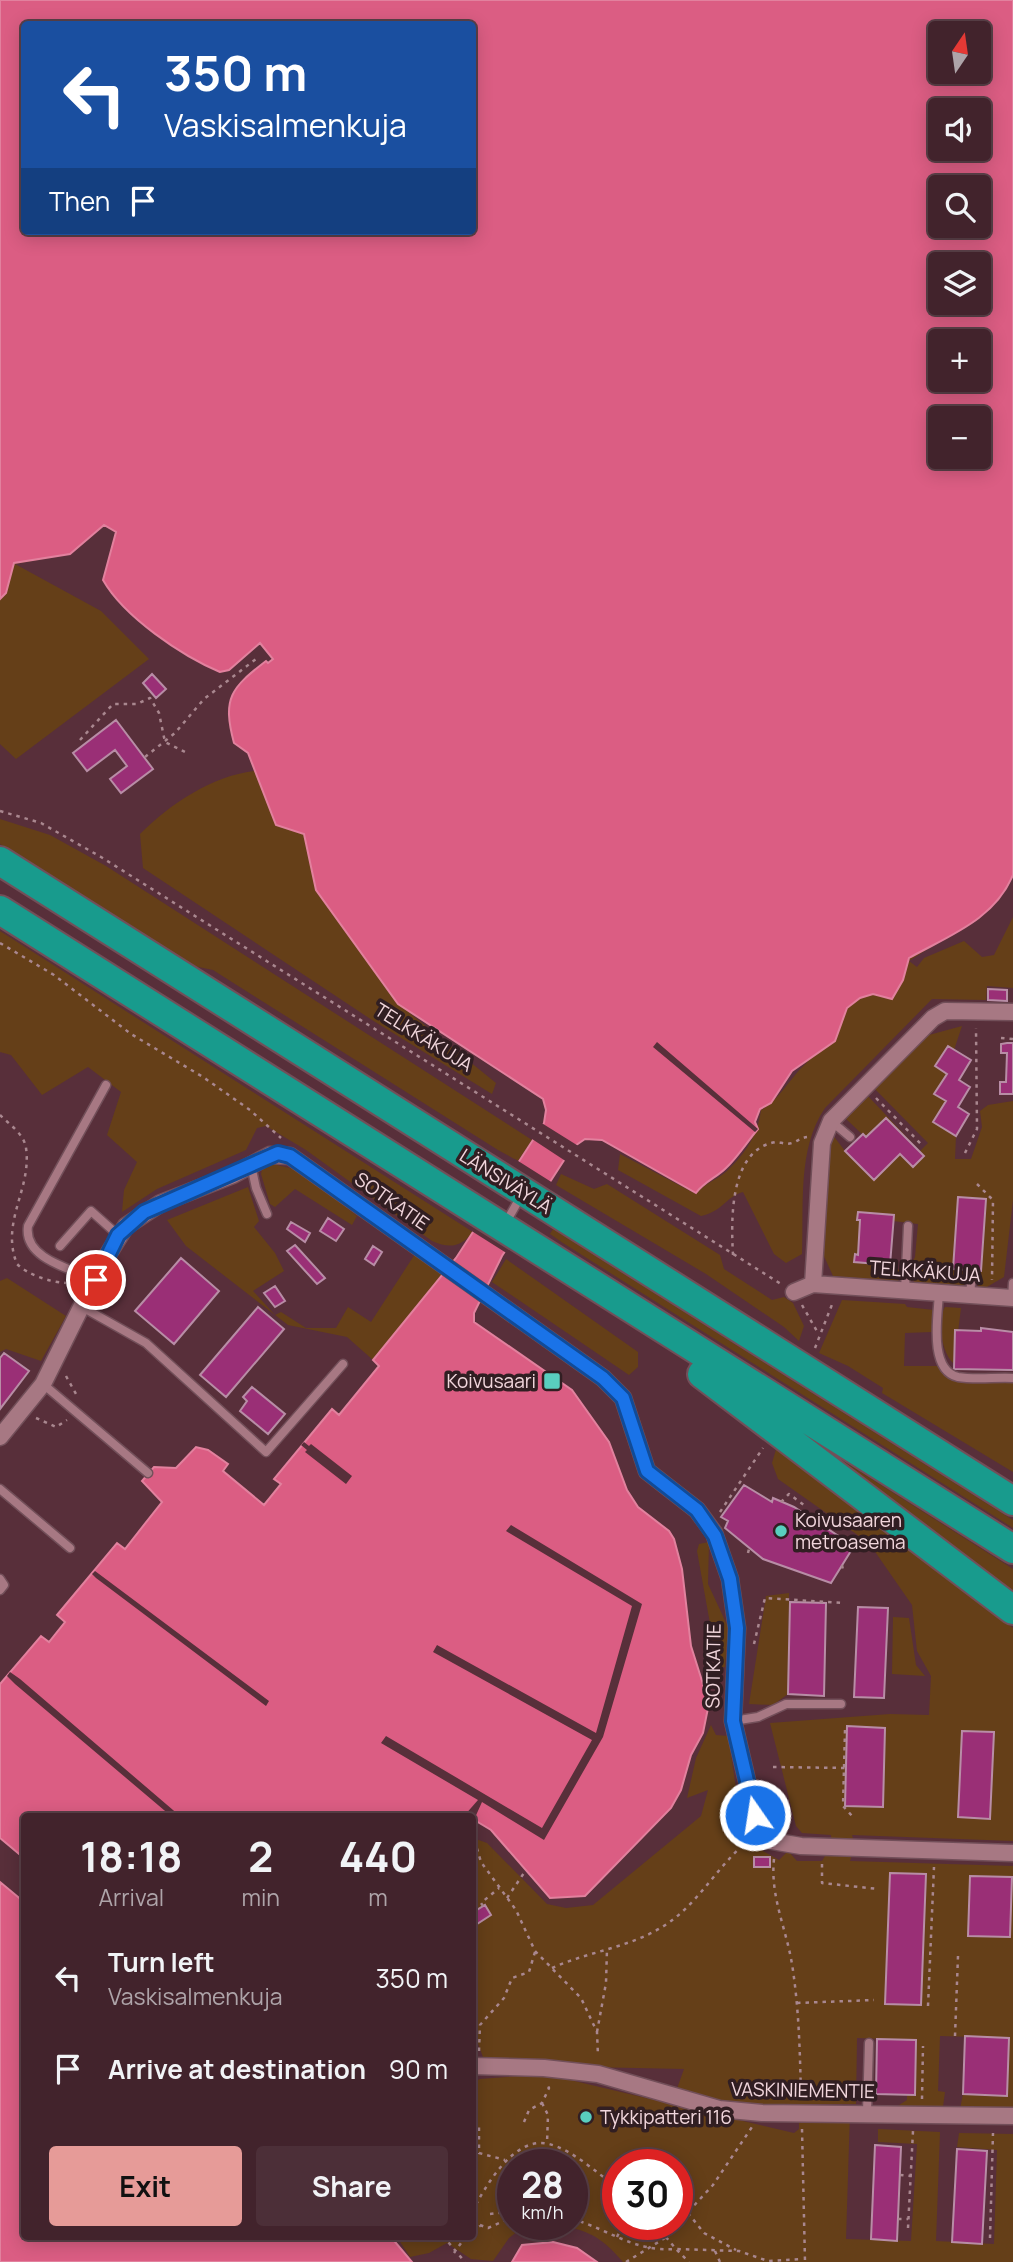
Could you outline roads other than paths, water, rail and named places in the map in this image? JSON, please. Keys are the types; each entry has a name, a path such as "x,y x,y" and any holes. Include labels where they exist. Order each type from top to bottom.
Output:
{"highway":[{"name":"LÄNSIVÄYLÄ","path":"0,861 1013,1501"},
{"name":"LÄNSIVÄYLÄ","path":"0,910 1013,1549"},
{"path":"590,1281 642,1335 727,1391 1013,1610"}],"street":[{"path":"813,1284 822,1143 831,1121 933,1018 945,1011 1013,1012"},
{"name":"SOTKATIE","path":"251,1165 270,1155 288,1150 603,1378 623,1398 647,1471 697,1510 714,1533 730,1579 737,1628 733,1721 755,1815 765,1836 772,1841 822,1846 1013,1853"},
{"path":"0,1437 43,1384 118,1235 144,1212 161,1203 251,1165"},
{"name":"TELKKÄKUJA","path":"790,1289 813,1284 1013,1298"},
{"name":"VASKINIEMENTIE","path":"476,2065 598,2074 719,2109 762,2113 867,2112 1013,2116"}],"lane":[{"path":"96,1280 41,1256 31,1245 27,1234 28,1226 106,1085"},
{"path":"831,1121 850,1137"},
{"path":"251,1165 256,1188 267,1214"},
{"path":"513,1232 534,1198"},
{"path":"60,1246 91,1211 118,1235"},
{"path":"905,1291 908,1227"},
{"path":"970,1296 972,1272"},
{"path":"1013,1283 1013,1298"},
{"path":"939,1293 936,1348 946,1368 958,1377 1013,1378"},
{"path":"82,1307 146,1343 266,1452 343,1364"},
{"path":"43,1384 148,1473"},
{"path":"0,1489 70,1548"},
{"path":"0,1579 4,1585 0,1590"},
{"path":"733,1721 758,1717 786,1704 841,1704"},
{"path":"867,2112 869,2043"}],"place":[{"name":"Koivusaari","path":"552,1381"},
{"name":"Koivusaaren metroasema","path":"781,1531"},
{"name":"Tykkipatteri 116","path":"586,2117"}]}
